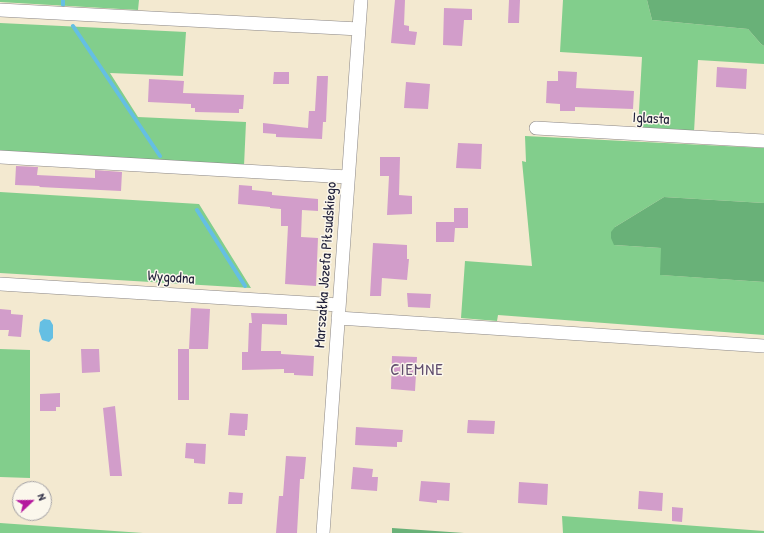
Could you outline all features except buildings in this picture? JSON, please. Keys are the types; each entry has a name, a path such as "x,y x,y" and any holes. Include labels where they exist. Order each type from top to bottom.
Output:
{"street":[{"name":"Marszałka Józefa Piłsudskiego","path":"323,533 361,0"},
{"path":"0,10 359,29"},
{"name":"Iglasta","path":"536,128 764,141"},
{"path":"0,157 348,177"},
{"name":"Wygodna","path":"0,284 339,305"},
{"path":"338,318 764,346"}],"green space":[{"path":"0,0 139,0 138,10 0,2"},
{"path":"563,0 647,0 652,20 748,29 764,46 764,64 698,60 694,132 638,129 642,57 560,52"},
{"path":"647,0 764,0 764,46 748,29 652,20"},
{"path":"0,23 186,32 183,76 110,73 138,117 246,122 244,166 0,153"},
{"path":"525,136 764,148 764,203 664,197 615,227 614,245 661,248 661,275 764,282 764,335 498,315 497,321 461,318 465,261 532,266 522,161 526,162"},
{"path":"0,192 199,204 251,288 0,273"},
{"path":"664,197 764,203 764,282 660,275 661,248 614,245 611,238 611,232 615,227"},
{"path":"0,349 30,350 30,478 0,477"},
{"path":"562,516 764,531 764,533 563,533"},
{"path":"0,523 143,533 0,533"},
{"path":"392,528 464,533 392,533"}],"water":[{"path":"44,319 50,320 53,325 53,338 49,342 42,340 39,331 40,322"}],"waterway":[{"path":"63,0 63,5"},
{"path":"73,26 160,156"},
{"path":"197,210 245,286"}],"district":[{"name":"CIEMNE","path":"417,370"}]}
